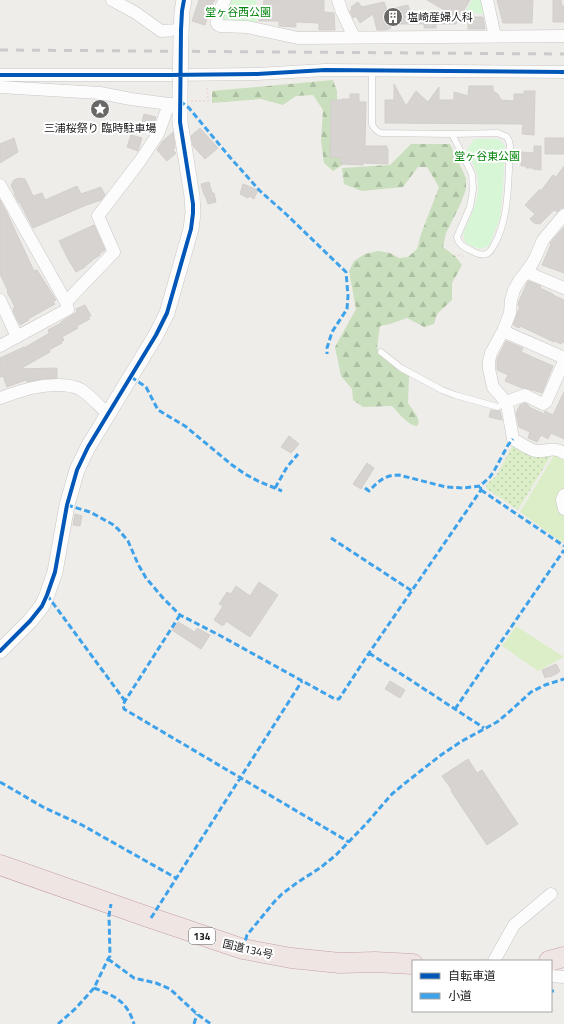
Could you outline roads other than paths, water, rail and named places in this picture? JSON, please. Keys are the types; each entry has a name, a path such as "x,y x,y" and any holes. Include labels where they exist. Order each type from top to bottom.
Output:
{"highway":[{"name":"国道134号","path":"0,865 243,949 291,958 340,963 412,964"},
{"path":"552,960 564,957"}],"street":[{"path":"112,0 136,13 161,31 181,32"},
{"path":"225,0 216,18 217,24 220,26 247,27 298,38 564,36"},
{"path":"338,0 354,37"},
{"path":"487,0 495,36"},
{"path":"0,650 30,621 42,606 49,591 55,572 67,505 78,470 88,447 164,319 191,229 193,204 177,100 181,32 185,4"},
{"path":"0,75 257,74 325,70 564,72"},
{"path":"0,87 100,93 131,99 177,100"},
{"path":"66,302 114,252 98,216 140,161 158,134 177,100"},
{"path":"0,185 66,302 68,309 0,346"},
{"path":"564,215 543,240 536,256 514,290 510,314 491,353 489,361 489,369 493,387 506,402 513,439 534,450 540,451 557,449 564,453"},
{"path":"526,272 561,290"},
{"path":"0,300 17,337"},
{"path":"503,330 562,357 564,361 546,402 543,404 525,395 506,402"},
{"path":"0,398 31,387 47,385 72,386 80,389 108,414"},
{"path":"564,495 562,500 564,509"},
{"path":"495,960 514,925 551,894"},
{"path":"552,976 564,977"}],"lane":[{"path":"372,70 372,124 377,131 382,133 498,133 507,137 510,146 506,207 502,227 497,240 490,252 487,254 480,255 464,247 458,241 458,232 470,207 473,189 472,174 452,134"},
{"path":"381,352 401,368 442,390 498,407 506,402"}],"railway":[{"path":"0,50 564,54"}],"place":[{"name":"塩崎産婦人科","path":"393,17"},
{"name":"三浦桜祭り 臨時駐車場","path":"100,109"}],"park label":[{"name":"堂ヶ谷西公園","path":"238,12"},
{"name":"堂ヶ谷東公園","path":"487,156"}]}
